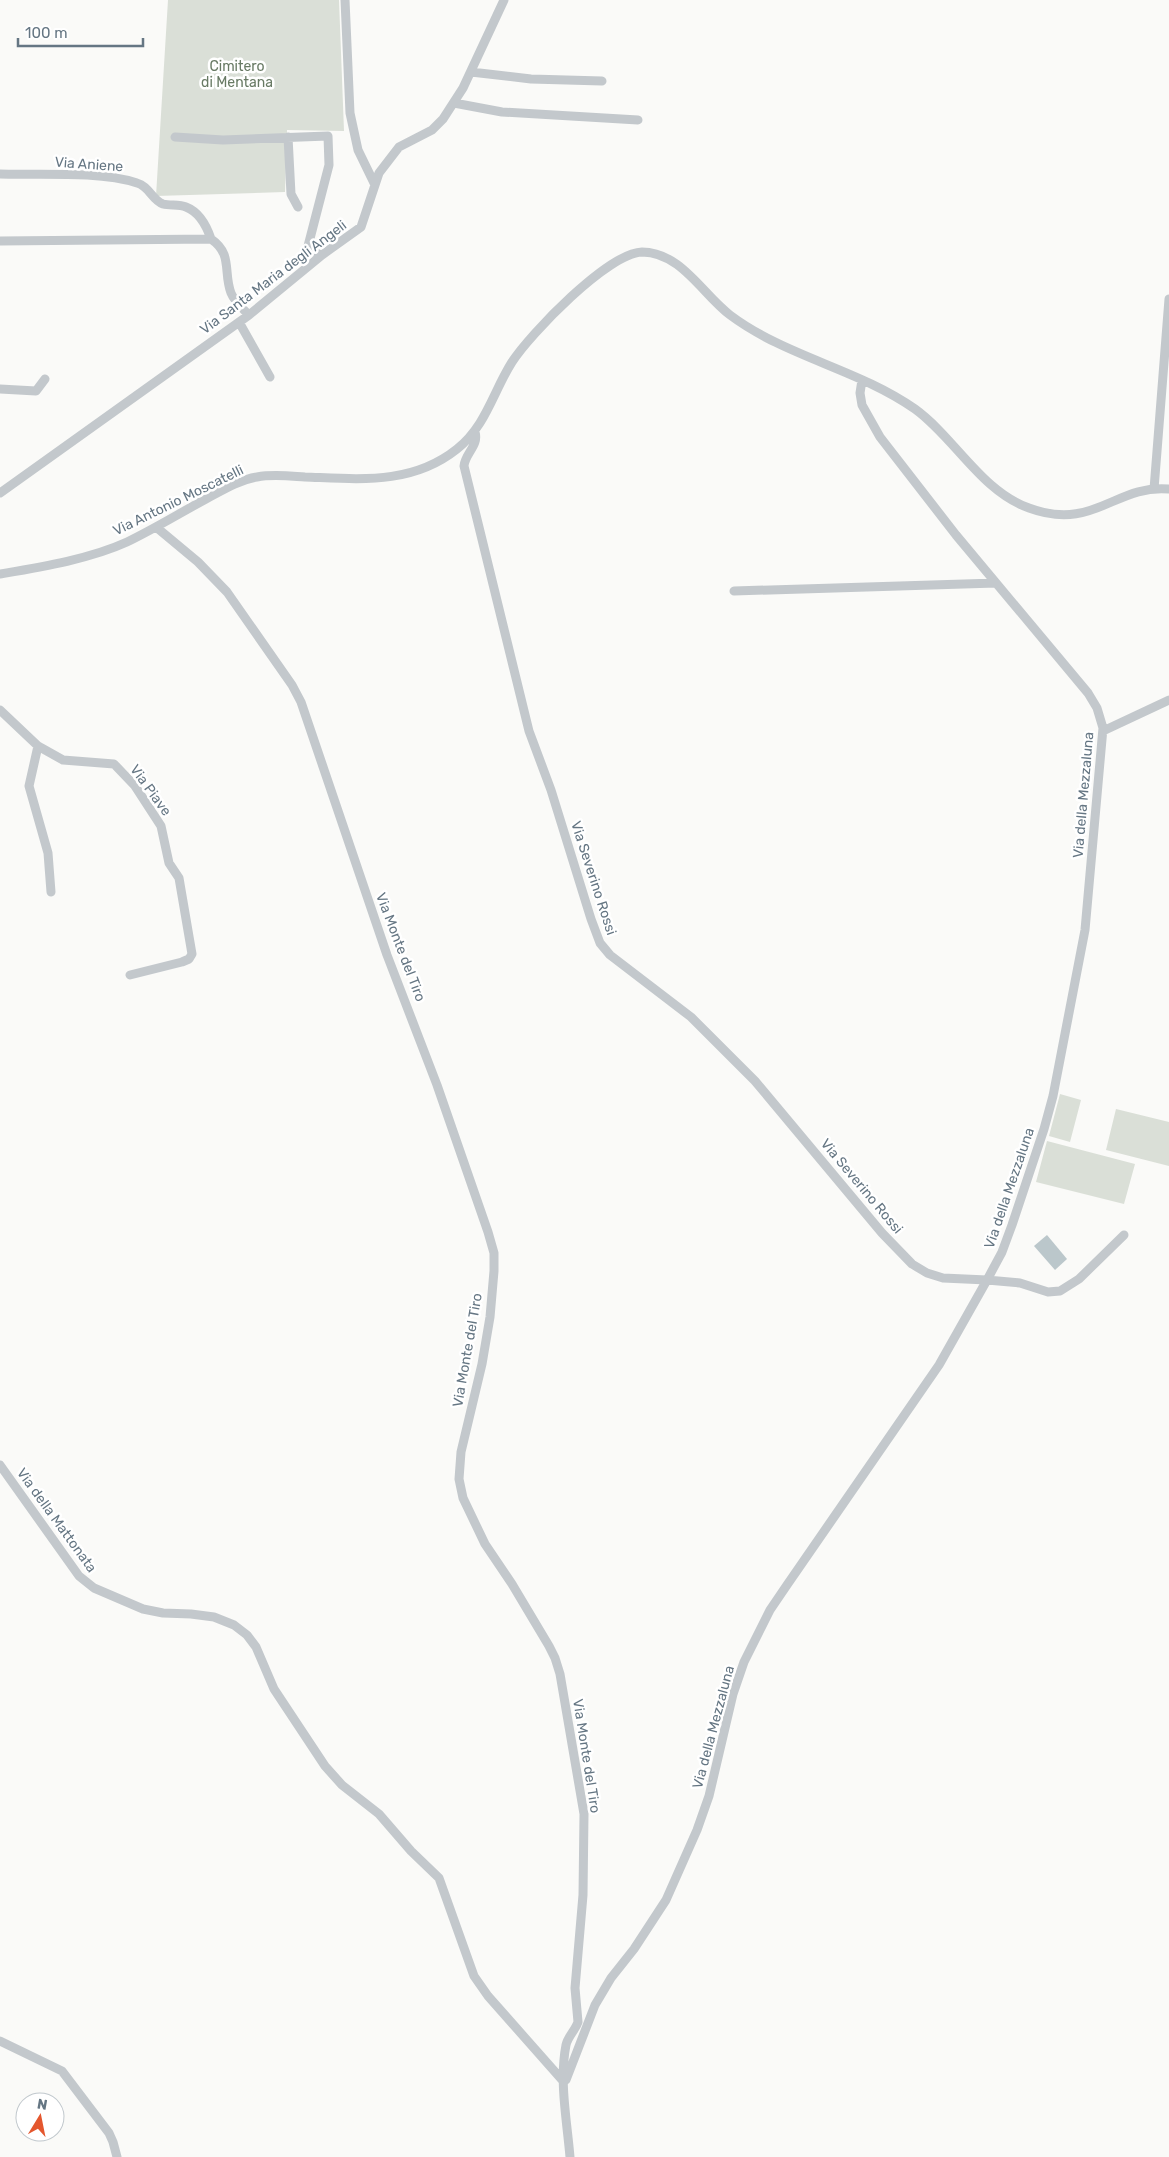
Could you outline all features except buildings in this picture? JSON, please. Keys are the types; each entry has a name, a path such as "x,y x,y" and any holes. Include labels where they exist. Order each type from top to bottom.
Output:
{"street":[{"path":"345,0 350,113 358,150 375,185"},
{"name":"Via Santa Maria degli Angeli","path":"0,493 249,315 322,254 361,227 378,173 399,147 436,127 454,103 471,72 504,0"},
{"path":"471,72 531,79 602,81"},
{"path":"454,103 502,112 638,120"},
{"path":"176,136 223,140 328,136 329,165 307,250 322,254"},
{"path":"288,137 292,194 298,206"},
{"name":"Via Aniene","path":"0,174 116,177 140,183 157,200 164,204 186,207 195,213 207,228 211,239 224,252 231,294 249,315"},
{"path":"0,241 211,239"},
{"name":"Via Antonio Moscatelli","path":"0,574 103,551 125,543 232,486 255,477 275,475 370,479 412,473 444,458 462,445 475,432 487,414 509,367 532,335 606,268 634,253 653,254 672,262 736,319 778,344 862,380 918,411 994,487 1028,508 1053,515 1077,515 1154,489 1169,489"},
{"path":"1154,489 1169,299"},
{"path":"239,322 270,377"},
{"path":"0,389 36,391 45,379"},
{"name":"Via della Mezzaluna","path":"570,2157 564,2082 595,2005 611,1978 662,1908 697,1830 718,1764 733,1694 753,1643 770,1610 939,1365 1002,1252 1044,1130 1085,930 1103,731 1098,710 1088,693 903,468 868,418 861,401 862,380"},
{"name":"Via Severino Rossi","path":"475,432 476,442 467,456 464,466 488,568 529,730 551,790 589,914 600,943 610,955 696,1022 755,1081 882,1233 910,1262 923,1271 938,1277 987,1280"},
{"name":"Via Monte del Tiro","path":"156,527 198,562 227,592 301,702 387,955 434,1077 491,1242 494,1271 490,1317 477,1386 464,1438 459,1479 463,1498 476,1528 544,1637 555,1658 560,1674 584,1814 583,1895 575,1988 578,2022 576,2028 568,2037 566,2044 564,2082"},
{"path":"734,591 996,583"},
{"path":"1103,731 1169,700"},
{"name":"Via Piave","path":"0,710 38,746 63,760 114,764 134,786 161,826 169,863 179,878 192,954 189,959 182,962 130,975"},
{"path":"38,746 29,786 48,854 51,892"},
{"path":"987,1280 1020,1283 1048,1292 1063,1290 1079,1279 1124,1235"},
{"name":"Via della Mattonata","path":"0,1465 79,1576 90,1586 148,1611 214,1617 234,1625 247,1635 256,1647 274,1689 325,1766 342,1785 379,1814 411,1851 437,1876 443,1886 462,1944 478,1983 564,2082"},
{"path":"0,2040 62,2071 107,2130 114,2142 117,2157"}],"green space":[{"name":"Cimitero di Mentana","path":"168,0 339,0 344,131 287,130 285,192 156,196"},
{"path":"1060,1094 1081,1100 1070,1142 1049,1136"},
{"path":"1116,1109 1169,1122 1169,1166 1106,1150"},
{"path":"1047,1141 1135,1164 1124,1204 1036,1182"}],"shaded area":[{"path":"1047,1235 1067,1259 1055,1270 1034,1246"}]}
